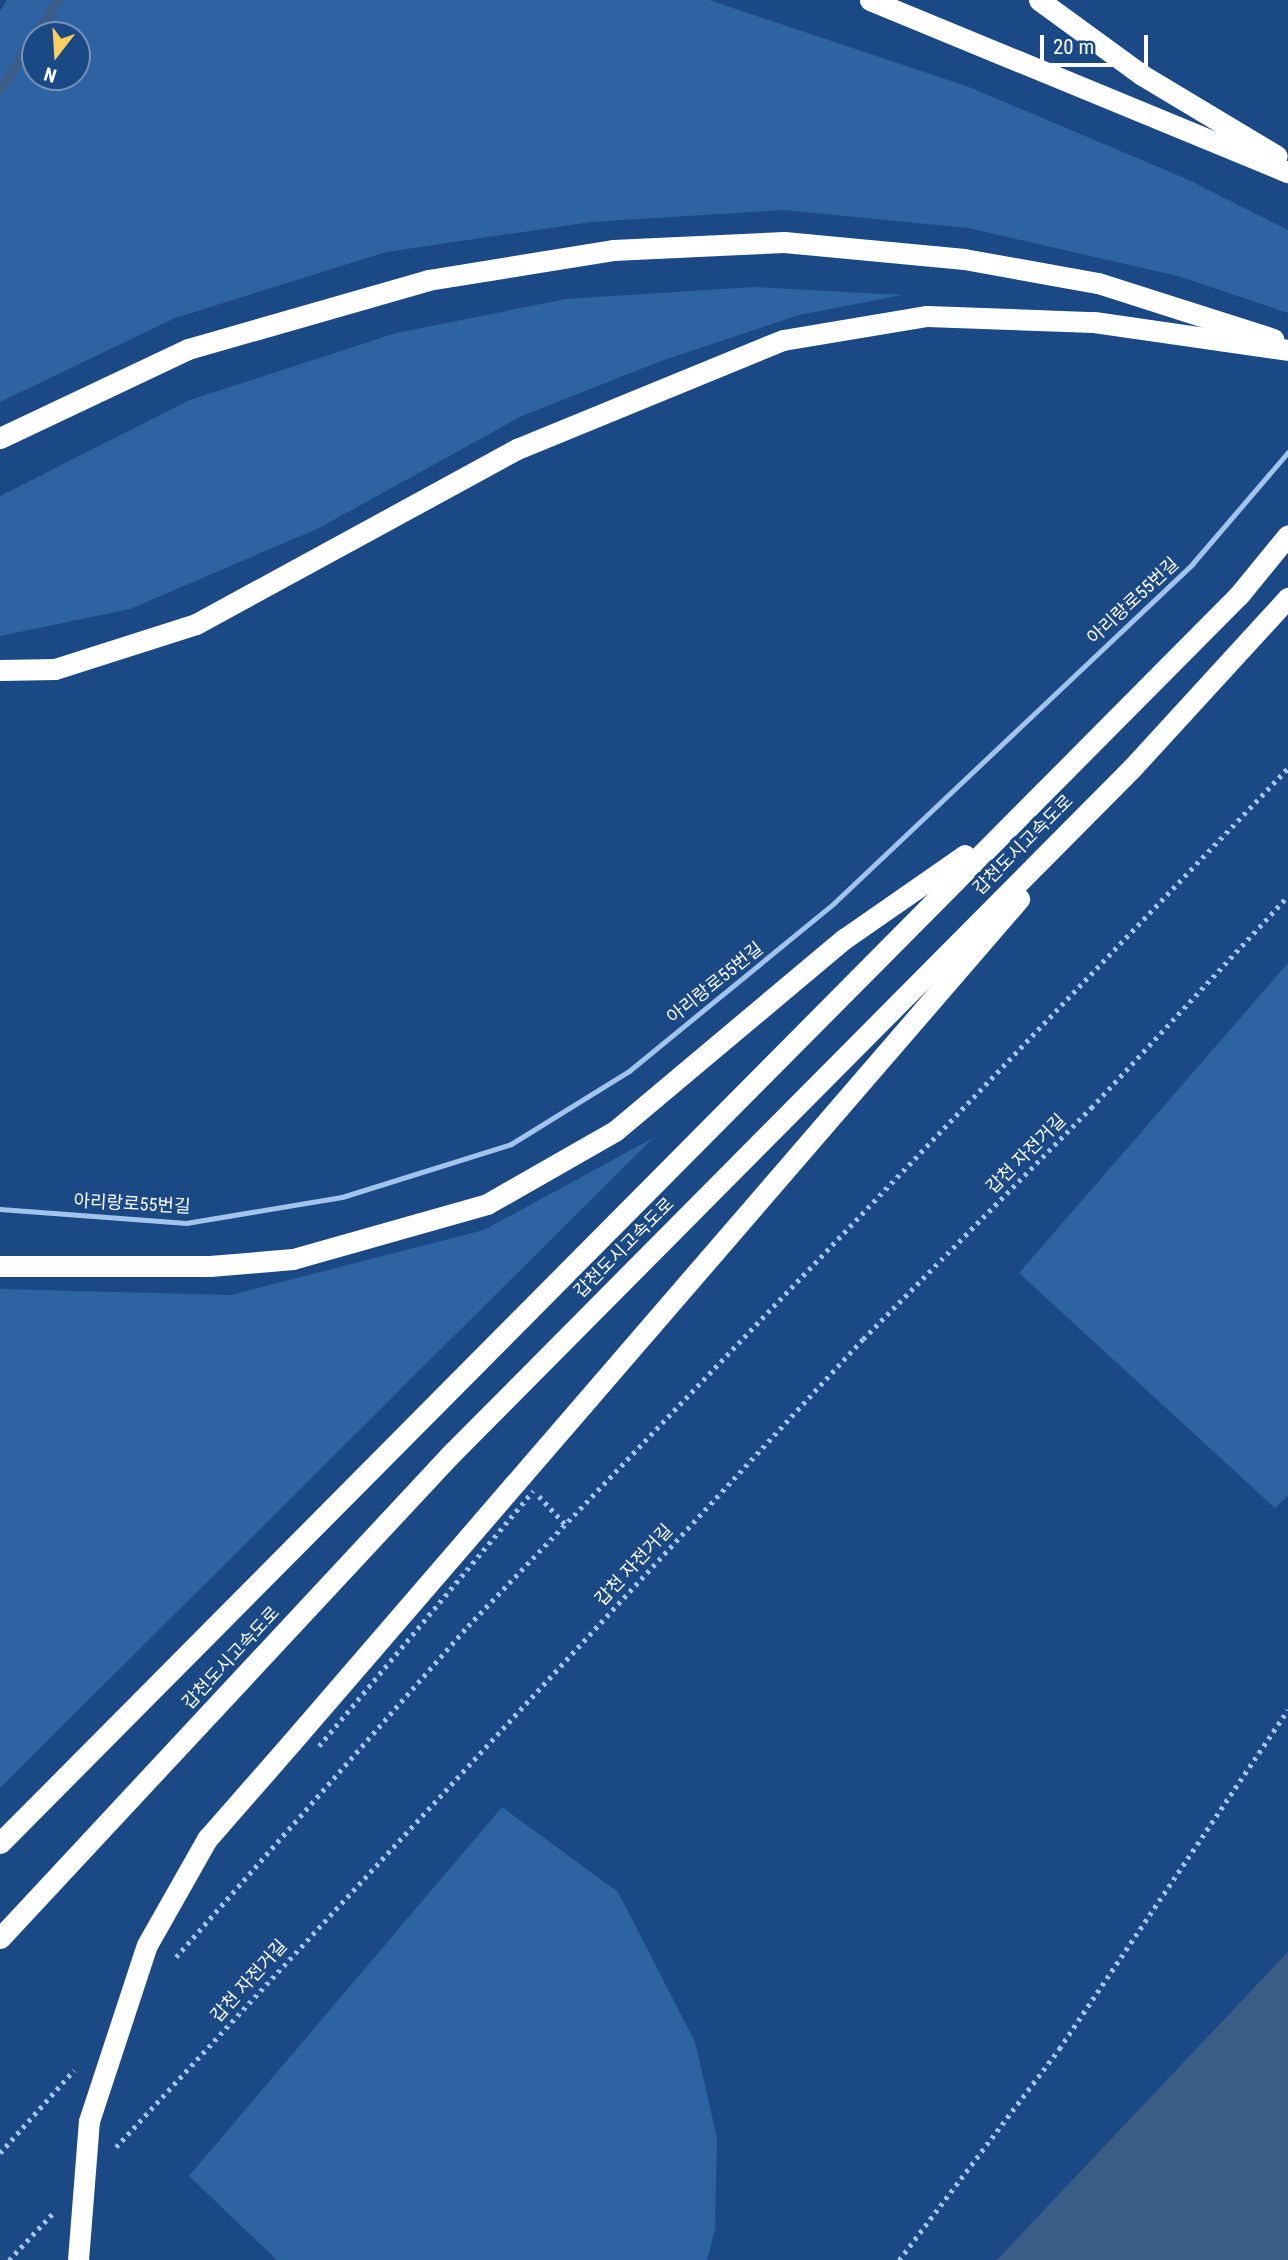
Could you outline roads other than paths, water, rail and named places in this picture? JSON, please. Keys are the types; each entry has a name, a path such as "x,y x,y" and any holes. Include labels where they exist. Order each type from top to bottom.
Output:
{"highway":[{"path":"870,0 1288,172"},
{"path":"1039,0 1142,75 1288,162"},
{"path":"0,438 188,349 428,279 614,250 784,242 964,259 1098,283 1288,345"},
{"path":"0,670 55,669 196,624 517,449 783,340 926,316 1094,322 1288,350"},
{"name":"갑천도시고속도로","path":"0,1843 1238,595 1288,535"},
{"name":"갑천도시고속도로","path":"0,1938 449,1456 1132,768 1288,598"},
{"path":"78,2260 89,2121 147,1945 208,1839 1132,768"},
{"path":"0,1266 210,1266 293,1259 487,1205 615,1131 844,939 1010,824"}],"lane":[{"name":"아리랑로55번길","path":"0,1209 186,1223 342,1198 511,1144 629,1071 834,903 1193,563 1288,452"}],"waterway":[{"path":"45,21 59,0"},
{"path":"0,90 21,58"}]}
